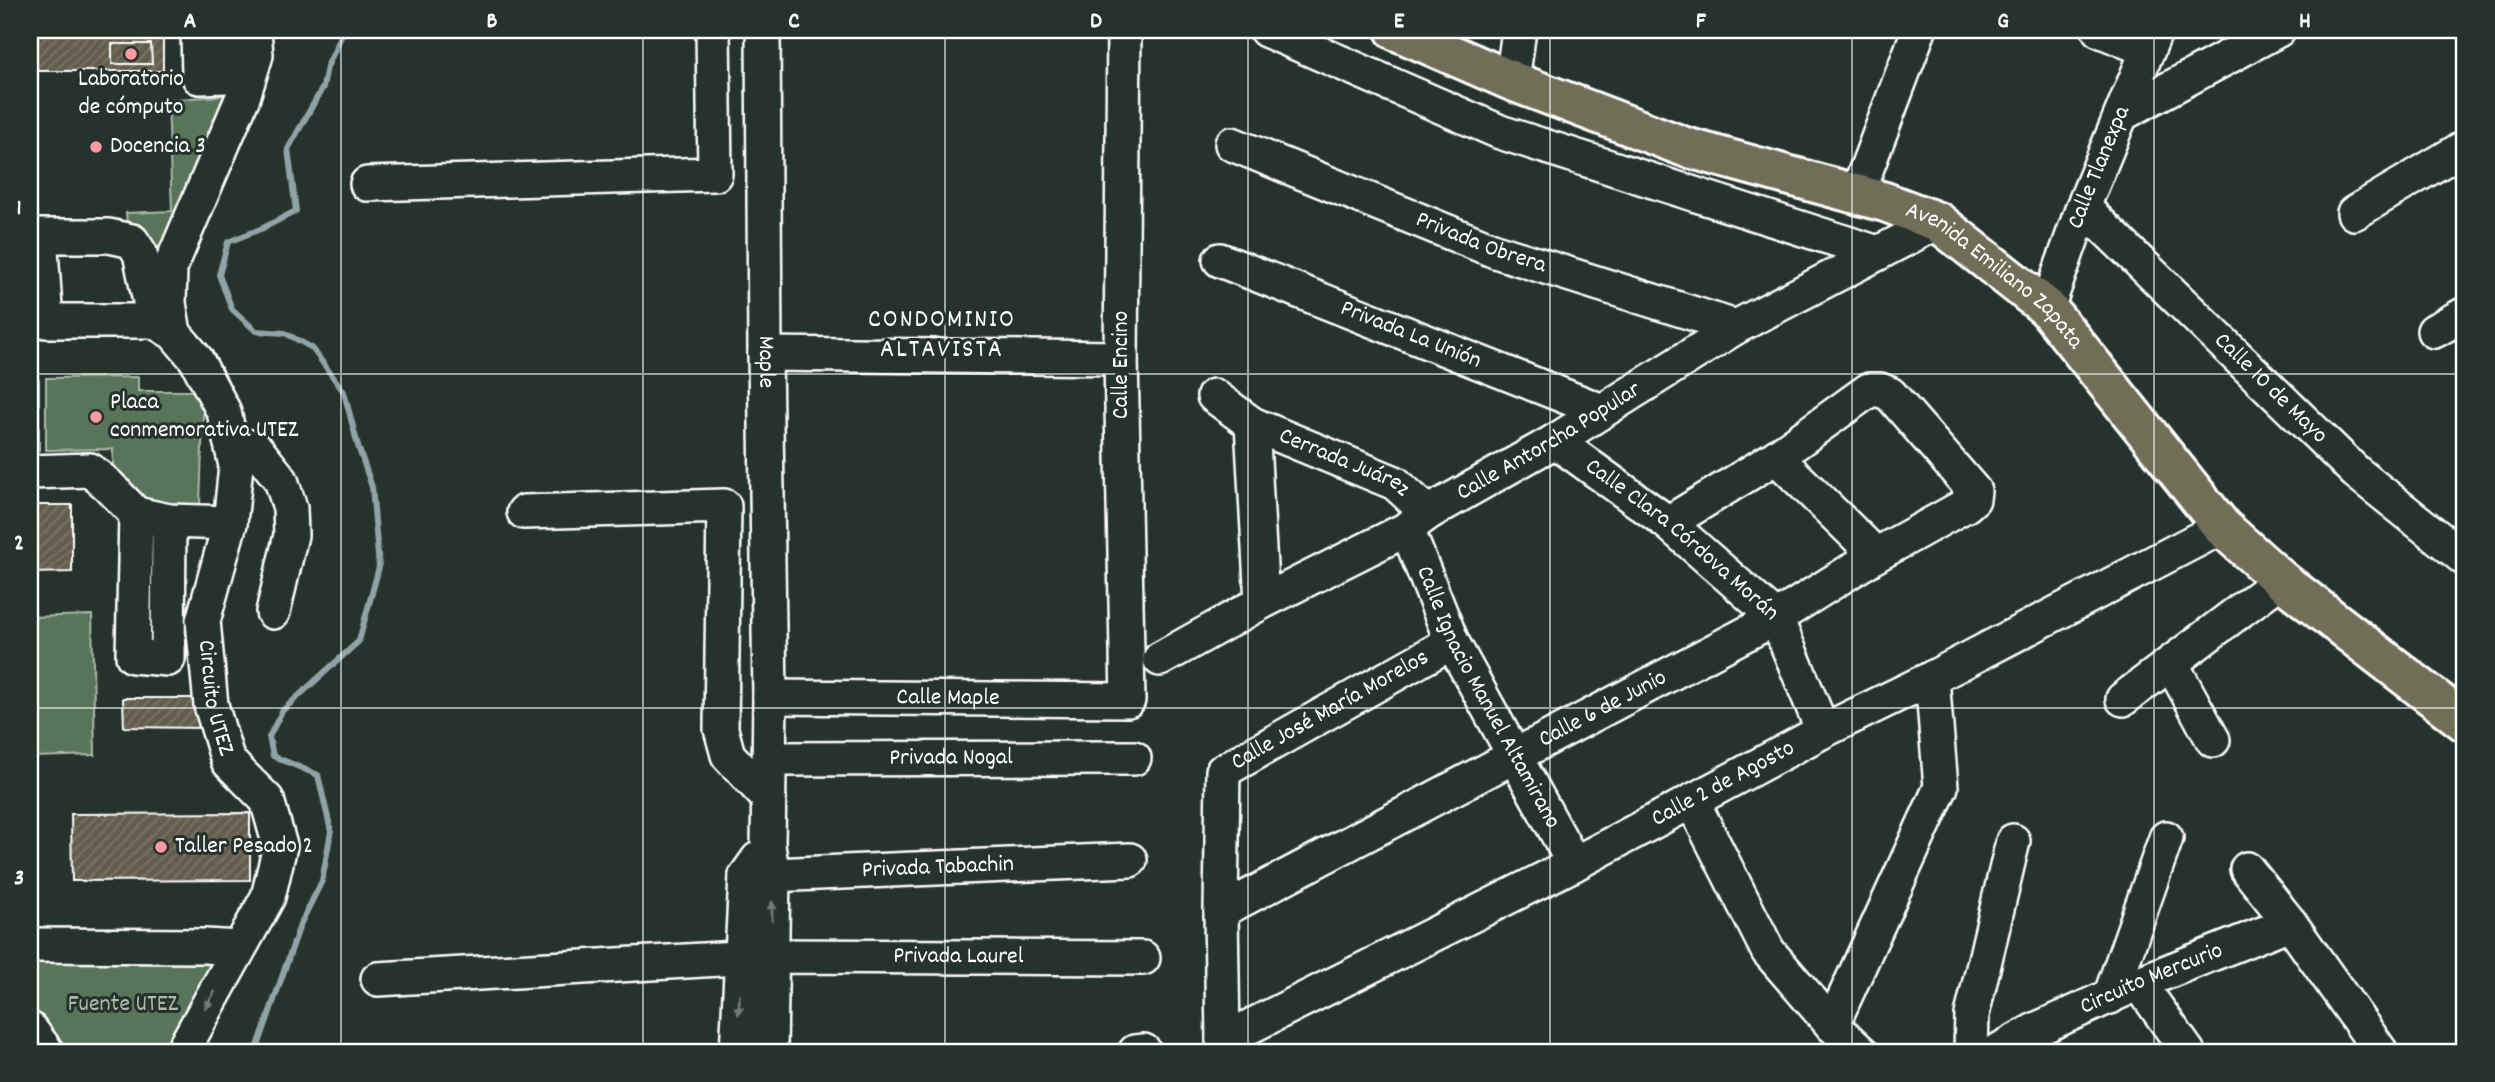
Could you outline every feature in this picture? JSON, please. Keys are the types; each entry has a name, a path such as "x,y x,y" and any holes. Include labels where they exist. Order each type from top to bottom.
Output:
{"main road":[{"name":"Avenida Emiliano Zapata","path":"1395,30 1512,81 1685,147 1885,202 1938,222 2047,308 2222,527 2281,580 2465,722"}],"street":[{"path":"198,30 199,77 226,76 224,30"},
{"name":"Circuito UTEZ","path":"181,1052 268,897 280,846 267,800 228,761 211,705 203,621 230,523 236,466 224,412 196,359 164,327 169,303 170,268 243,97 256,55 254,30"},
{"path":"367,184 715,174 712,30"},
{"name":"Maple","path":"756,957 769,799 770,697 763,30"},
{"name":"Calle Encino","path":"1124,30 1121,358 1128,700"},
{"path":"1266,30 1500,132 1878,253"},
{"path":"1512,81 1519,30"},
{"path":"1857,194 1919,30"},
{"path":"2099,30 2152,40"},
{"path":"2122,114 2278,30"},
{"name":"Calle Tlanexpa","path":"2047,308 2083,207 2152,40"},
{"name":"Privada Obrera","path":"1232,144 1495,251 1736,327"},
{"path":"2354,213 2465,147"},
{"name":"Calle 10 de Mayo","path":"2083,207 2356,472 2465,558"},
{"name":"Calle Antorcha Popular","path":"1160,659 1262,601 1417,521 1555,441 1736,327 1938,222"},
{"name":"Privada La Unión","path":"1220,260 1602,411"},
{"path":"2434,331 2465,314"},
{"path":"765,354 1121,358"},
{"name":"Calle 6 de Junio","path":"1221,911 1776,618 1876,555 1973,499 1974,491 1889,394 1880,390 1870,390 1776,457"},
{"name":"Cerrada Juárez","path":"1214,396 1252,424 1395,483 1417,521"},
{"name":"Cerrada Juárez","path":"1252,424 1262,601"},
{"path":"230,440 257,450 281,480 290,508 291,535 273,612"},
{"name":"Calle Clara Córdova Morán","path":"1555,441 1668,523 1776,618 1823,731"},
{"path":"1668,523 1776,457 1876,555"},
{"path":"30,472 90,471 136,514 169,521 230,523"},
{"path":"524,512 724,506 721,729 728,755 769,799"},
{"path":"136,514 133,656 169,659 169,521"},
{"name":"Calle Ignacio Manuel Altamirano","path":"1417,521 1452,642 1574,864"},
{"name":"Calle 2 de Agosto","path":"1227,1046 1823,731 1932,678 2222,527"},
{"path":"2123,699 2281,580"},
{"name":"Calle José María Morelos","path":"1227,1046 1221,911 1223,771 1452,642"},
{"path":"2171,663 2213,740"},
{"path":"1832,1025 1941,787 1932,678"},
{"name":"Calle Maple","path":"770,697 1128,700"},
{"name":"Privada Nogal","path":"769,759 1134,758"},
{"path":"1692,801 1768,951 1832,1025 1861,1052"},
{"path":"2166,838 2125,990 2188,1052"},
{"path":"1971,1052 1972,1015 2013,841"},
{"name":"Privada Tabachin","path":"762,866 1130,860"},
{"path":"2248,869 2290,923 2381,1052"},
{"name":"Circuito Mercurio","path":"1996,1052 2035,1042 2125,990 2290,923"},
{"path":"30,944 239,948"},
{"path":"737,1052 756,957"},
{"path":"756,957 771,1052"},
{"name":"Privada Laurel","path":"378,979 756,957 1143,958"},
{"path":"30,1029 47,1052"}],"green space":[{"path":"242,94 167,265 128,232 126,213 172,211 168,100"},
{"path":"138,377 138,391 204,391 200,505 164,510 113,479 113,449 46,450 46,378"},
{"path":"30,380 39,380 39,450 30,450"},
{"path":"92,615 95,755 33,757 31,617"},
{"name":"Fuente UTEZ","path":"207,959 216,972 170,1052 64,1052 30,1007 30,960"}],"building":[{"path":"30,30 163,30 163,71 30,71"},
{"name":"Laboratorio de cómputo","path":"112,44 151,44 152,64 112,64"},
{"path":"30,505 72,505 72,572 30,573"},
{"path":"123,698 200,698 202,728 124,727"},
{"name":"Taller Pesado 2","path":"250,813 250,880 72,881 71,814"}],"waterway":[{"path":"256,1052 300,925 322,881 331,831 318,775 273,756 269,737 282,711 359,641 379,567 372,487 344,392 312,348 285,333 256,331 232,309 219,275 228,242 296,211 288,149 323,87 327,67 344,30"}],"place":[{"name":"Laboratorio de cómputo","path":"131,54"},
{"name":"Docencia 3","path":"96,147"},
{"name":"Placa conmemorativa UTEZ","path":"96,417"},
{"name":"Taller Pesado 2","path":"161,847"}],"district":[{"name":"CONDOMINIO ALTAVISTA","path":"942,335"}]}
